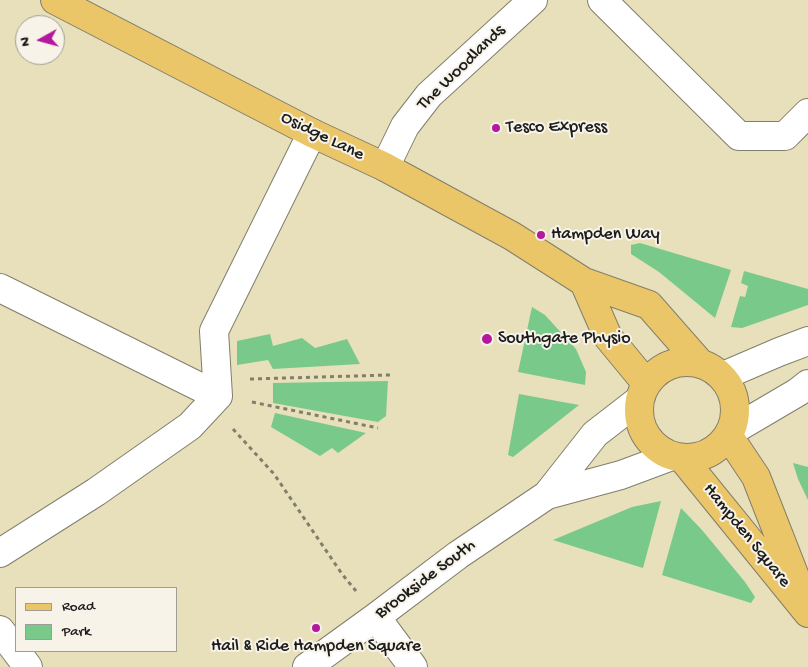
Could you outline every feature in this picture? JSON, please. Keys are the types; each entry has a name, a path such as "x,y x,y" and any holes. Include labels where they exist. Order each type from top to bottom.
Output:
{"main road":[{"name":"Osidge Lane","path":"56,0 312,134 385,167 512,236 584,282"},
{"path":"584,282 649,305 699,362"},
{"path":"584,282 608,338 642,391 655,372 674,362 699,362 711,367 723,376 736,407 729,434"},
{"name":"Hampden Square","path":"642,391 640,424 651,444 678,458 808,613"},
{"name":"Hampden Square","path":"678,458 702,456 720,446 729,434 756,477 808,608"}],"street":[{"name":"The Woodlands","path":"385,167 405,126 429,95 533,0"},
{"path":"602,0 739,136 785,136 808,113"},
{"path":"0,553 96,492 190,426 215,393 214,331 312,134"},
{"path":"0,288 215,393"},
{"path":"723,376 808,341"},
{"name":"Hampden Square","path":"729,434 808,384"},
{"path":"547,495 594,434 642,391"},
{"name":"Hampden Square","path":"547,495 678,458"},
{"name":"Brookside South","path":"307,667 458,555 547,495"},
{"path":"376,617 413,667"},
{"path":"0,630 15,650"},
{"path":"17,652 28,667"}],"path":[{"path":"215,393 390,375"},
{"path":"215,393 378,428"},
{"path":"215,393 274,474 342,574 376,617"}],"green space":[{"path":"640,243 731,270 715,318 659,272 631,254 631,245"},
{"path":"744,271 808,289 808,305 742,328 731,327 740,296 745,297 748,286 741,283"},
{"path":"532,307 545,315 576,349 586,372 585,385 518,372"},
{"path":"270,334 273,346 302,338 315,348 347,339 360,364 273,369 268,360 237,365 237,341"},
{"path":"388,381 386,416 378,422 273,403 273,383"},
{"path":"519,394 579,405 513,457 508,455"},
{"path":"275,413 366,433 338,453 332,448 320,456 271,427"},
{"path":"793,463 808,467 808,500 798,479"},
{"path":"661,501 643,568 553,540 632,507"},
{"path":"681,508 745,582 755,597 751,603 662,575"}],"place":[{"name":"Tesco Express","path":"496,128"},
{"name":"Hampden Way","path":"541,235"},
{"name":"Southgate Physio","path":"487,339"},
{"name":"Hail & Ride Hampden Square","path":"316,628"}]}
